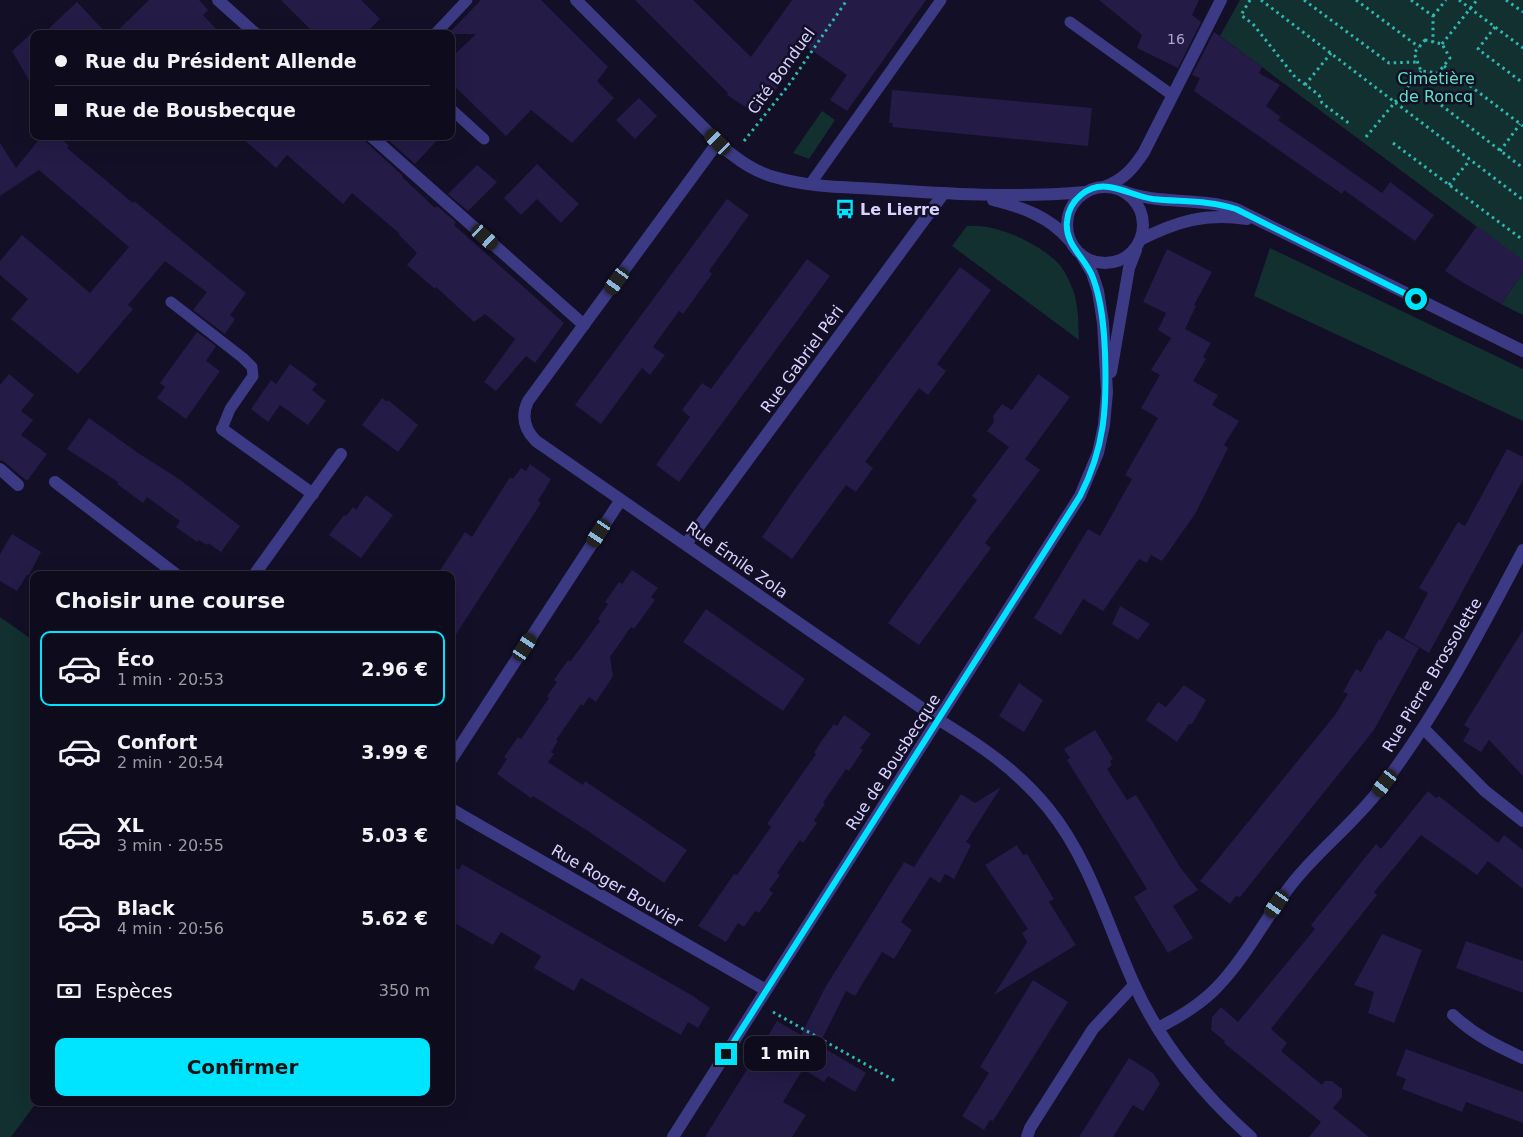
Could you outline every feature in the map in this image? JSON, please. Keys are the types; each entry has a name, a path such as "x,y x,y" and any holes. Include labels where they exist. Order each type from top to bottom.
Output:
{"street":[{"path":"218,0 252,30"},
{"path":"576,0 718,142 748,166 770,176 811,183 974,196 1086,192 1116,182 1136,165 1221,0"},
{"path":"376,140 584,325 718,142"},
{"path":"1104,187 1144,198 1220,204 1257,220 1523,351"},
{"path":"1122,191 1137,204 1142,215 1143,228 1139,243"},
{"path":"1070,242 1067,229 1069,210 1076,200 1086,192"},
{"name":"Rue Gabriel Péri","path":"686,544 944,193"},
{"path":"974,196 1019,207 1052,223 1082,256 1099,264 1112,263 1124,259 1139,243 1171,225 1204,217 1257,220"},
{"name":"Rue de Bousbecque","path":"673,1137 1080,496 1098,453 1129,268 1139,243"},
{"name":"Rue de Bousbecque","path":"1082,256 1092,273 1098,291 1103,323 1107,392"},
{"name":"Rue Émile Zola","path":"584,325 528,401 524,420 528,431 536,441 620,501 686,544 939,720 1003,762 1033,791 1053,814 1072,843 1094,885 1134,985 1158,1028 1207,1094 1251,1137"},
{"path":"222,429 313,494"},
{"path":"257,571 341,454"},
{"path":"0,469 18,485"},
{"path":"55,482 172,571"},
{"path":"455,754 620,501"},
{"name":"Rue Pierre Brossolette","path":"1158,1028 1191,1009 1220,985 1240,960 1285,892 1308,865 1365,807 1423,728 1520,563 1523,550"},
{"path":"1423,728 1485,791 1523,821"},
{"name":"Rue Roger Bouvier","path":"455,811 766,990"},
{"path":"1027,1137 1030,1128 1093,1029 1134,985"},
{"path":"1453,1015 1480,1037 1523,1058"}],"lane":[{"path":"439,30 467,0"},
{"path":"811,183 941,0"},
{"path":"1070,22 1172,94"},
{"path":"455,113 484,140"},
{"path":"171,302 252,367 252,376 230,409 222,429"}],"path":[{"name":"Cité Bonduel","path":"732,155 788,86 847,0"},
{"path":"1250,0 1241,15 1254,24 1295,76 1319,95 1322,102 1350,124"},
{"path":"1261,0 1523,200"},
{"path":"1304,0 1389,63 1417,62"},
{"path":"1356,0 1419,47"},
{"path":"1411,0 1433,16"},
{"path":"1433,42 1433,16 1446,0"},
{"path":"1459,0 1523,48"},
{"path":"1442,44 1477,0"},
{"path":"1506,0 1523,12"},
{"path":"1495,27 1478,49 1523,84"},
{"path":"1425,40 1442,44 1450,58 1444,66 1438,73 1421,71 1414,54 1419,47 1425,40"},
{"path":"1305,84 1331,54"},
{"path":"1444,66 1521,125 1500,151"},
{"path":"1366,138 1421,71"},
{"path":"1441,105 1523,168"},
{"path":"1393,143 1523,240"},
{"path":"1449,185 1470,160"},
{"path":"758,1004 897,1082"}],"green space":[{"name":"Cimetière de Roncq","path":"1240,0 1523,0 1523,261 1220,36"},
{"path":"822,111 835,120 809,159 793,153"},
{"path":"967,226 991,228 1016,236 1039,248 1058,263 1067,276 1075,296 1079,340 952,246"},
{"path":"1270,248 1523,369 1523,421 1254,296"},
{"path":"1523,273 1523,315 1501,304"},
{"path":"0,617 30,638 30,1106 34,1106 11,1137 0,1137"}],"building":[{"path":"149,0 199,0 208,10 203,15 217,30 118,30"},
{"path":"281,0 361,0 380,19 369,30 311,30"},
{"path":"481,0 541,0 608,67 597,81 614,98 572,143 531,110 506,136 455,87 455,54 476,34 455,34 455,30 452,30"},
{"path":"635,0 693,0 751,57 792,0 926,0 847,111 830,100 847,75 807,47 758,115 727,95 728,93"},
{"path":"1099,0 1199,0 1192,15 1201,22 1178,68 1137,48 1142,35"},
{"path":"77,2 103,30 47,30"},
{"path":"1214,32 1262,67 1259,73 1280,85 1266,106 1281,117 1278,120 1382,193 1390,182 1434,215 1415,241 1344,190 1342,194 1194,91 1200,78 1192,75"},
{"path":"30,35 30,82 12,51"},
{"path":"892,90 1092,108 1088,146 892,127 893,123 889,123"},
{"path":"639,98 657,116 635,139 616,120"},
{"path":"39,140 62,140 69,146 67,148 133,203 134,201 246,293 230,315 235,319 225,334 193,310 207,292 165,261 128,305 133,309 78,374 11,319 28,299 0,275 0,261 22,235 90,293 129,247 39,170 0,196 0,143 16,168"},
{"path":"244,140 365,140 435,208 437,206 456,222 454,225 564,323 535,363 526,356 496,391 484,382 515,339 485,314 474,322 436,287 435,289 407,265 417,253 400,234 352,193 343,204 287,155 276,168"},
{"path":"388,140 437,140 415,164"},
{"path":"537,164 579,204 561,223 537,199 521,215 504,198"},
{"path":"477,165 497,182 468,211 448,194"},
{"path":"727,199 749,215 709,271 712,274 683,314 679,311 653,347 665,355 650,375 642,368 601,424 575,405"},
{"path":"1477,226 1523,260 1523,273 1501,304 1445,271"},
{"path":"1167,249 1212,272 1194,305 1196,306 1185,329 1211,343 1203,357 1206,359 1193,381 1218,395 1212,405 1239,421 1224,445 1228,448 1195,514 1162,561 1151,555 1147,563 1139,559 1103,611 1083,599 1061,635 1034,618 1088,529 1100,536 1132,479 1125,475 1158,418 1141,408 1160,375 1151,370 1171,338 1158,330 1166,313 1143,302"},
{"path":"807,259 830,276 679,482 656,465 690,417 682,410 702,383 711,389"},
{"path":"960,267 991,290 937,364 946,371 928,395 919,388 865,462 873,468 856,492 846,485 792,559 762,537 797,486"},
{"path":"197,332 216,346 206,361 220,371 186,419 157,398 165,387 160,383"},
{"path":"290,364 317,384 312,390 326,401 308,425 280,405 268,422 251,409 271,380 276,384"},
{"path":"9,374 34,395 21,411 33,420 21,435 47,454 27,481 2,460 0,461 0,385"},
{"path":"1038,374 1070,397 1025,459 1040,470 985,543 991,548 919,645 888,623 977,500 972,496 1009,447 987,431 994,422 993,416 1002,404 1012,410"},
{"path":"382,398 387,402 388,400 418,425 398,452 362,425"},
{"path":"89,418 179,479 240,526 221,552 208,543 207,545 199,540 197,542 176,527 180,521 147,497 143,503 117,484 118,482 67,449"},
{"path":"1507,449 1523,457 1523,480 1429,653 1404,638 1428,593 1419,588 1458,522 1465,526"},
{"path":"530,464 551,479 538,501 541,503 455,636 455,571 440,571 465,532 472,537 510,477 513,479 521,468 526,471"},
{"path":"366,495 393,515 361,558 329,535 344,515 346,516 353,507 356,510"},
{"path":"12,534 41,552 29,575 27,575 17,591 0,581 0,554"},
{"path":"632,570 658,588 651,597 655,600 634,629 631,627 610,657 613,676 596,702 589,697 583,706 581,704 556,740 558,741 551,752 554,754 548,762 583,785 585,781 687,850 664,883 588,831 533,796 531,798 497,774 507,759 504,757 518,737 521,739 549,698 547,696 557,682 554,680 568,660 570,662 600,621 598,619 608,604 605,602 619,582 622,584"},
{"path":"1120,606 1150,624 1138,640 1112,624"},
{"path":"706,609 805,679 783,711 683,642"},
{"path":"1387,630 1419,648 1374,730 1240,897 1236,896 1230,904 1200,881 1335,715 1348,694 1343,692 1356,669 1361,672 1379,639 1381,640"},
{"path":"1523,630 1523,776 1489,740 1481,752 1463,741 1470,729 1464,725"},
{"path":"1019,683 1043,700 1024,732 999,716"},
{"path":"1184,685 1206,700 1192,724 1189,724 1177,742 1146,720 1158,702 1166,707"},
{"path":"844,715 871,734 860,748 863,750 849,771 846,769 823,803 825,804 814,820 817,823 803,843 800,840 777,873 780,875 769,890 773,893 759,913 755,911 744,927 738,923 726,942 698,926 734,874 737,875 771,827 767,824 816,754 814,753 820,743 834,724 837,726"},
{"path":"1095,730 1113,759 1110,761 1112,765 1107,769 1127,800 1136,795 1180,867 1198,890 1173,906 1193,938 1168,953 1134,897 1147,889 1067,760 1070,758 1064,749"},
{"path":"1001,787 966,842 971,845 954,879 945,874 940,883 930,877 901,922 912,930 894,959 882,952 855,996 846,991 819,1045 866,1073 855,1092 828,1076 824,1082 803,1069 783,1102 806,1115 792,1137 705,1137 777,1021 801,1035 826,986 904,862 914,867 961,794 975,803"},
{"path":"1428,791 1436,798 1439,796 1498,843 1504,835 1523,850 1523,889 1488,861 1477,875 1421,835 1374,892 1377,895 1271,1029 1287,1043 1281,1051 1322,1085 1325,1081 1332,1081 1342,1089 1342,1097 1333,1108 1369,1137 1309,1137 1321,1122 1224,1043 1225,1041 1211,1030 1212,1017 1221,1007 1238,1022 1315,929 1311,925 1376,844 1381,849"},
{"path":"1017,845 1023,855 1027,854 1054,899 1049,902 1076,945 994,995 1027,942 1022,933 1028,929 985,865"},
{"path":"462,864 693,996 710,1008 698,1028 688,1022 681,1035 581,978 574,991 534,968 541,956 501,932 493,945 455,923 455,868 459,870"},
{"path":"1382,934 1422,950 1394,1023 1368,1013 1374,992 1354,985"},
{"path":"1466,941 1523,961 1523,993 1456,968"},
{"path":"1033,980 1068,1002 993,1121 990,1120 984,1130 962,1116 989,1073 980,1067"},
{"path":"1406,1049 1523,1092 1523,1123 1466,1102 1462,1112 1402,1089 1406,1079 1396,1075"},
{"path":"1129,1058 1153,1073 1160,1084 1143,1111 1133,1105 1113,1137 1079,1137"}],"place":[{"name":"Le Lierre","path":"845,209"}],"route":[{"path":"726,1054 962,685 1080,496 1091,474 1104,425 1107,392 1101,307 1098,291 1092,273 1082,256 1073,247 1068,236 1066,223 1069,210 1076,200 1092,189 1111,187 1144,198 1204,201 1220,204 1236,209 1416,299"}]}
